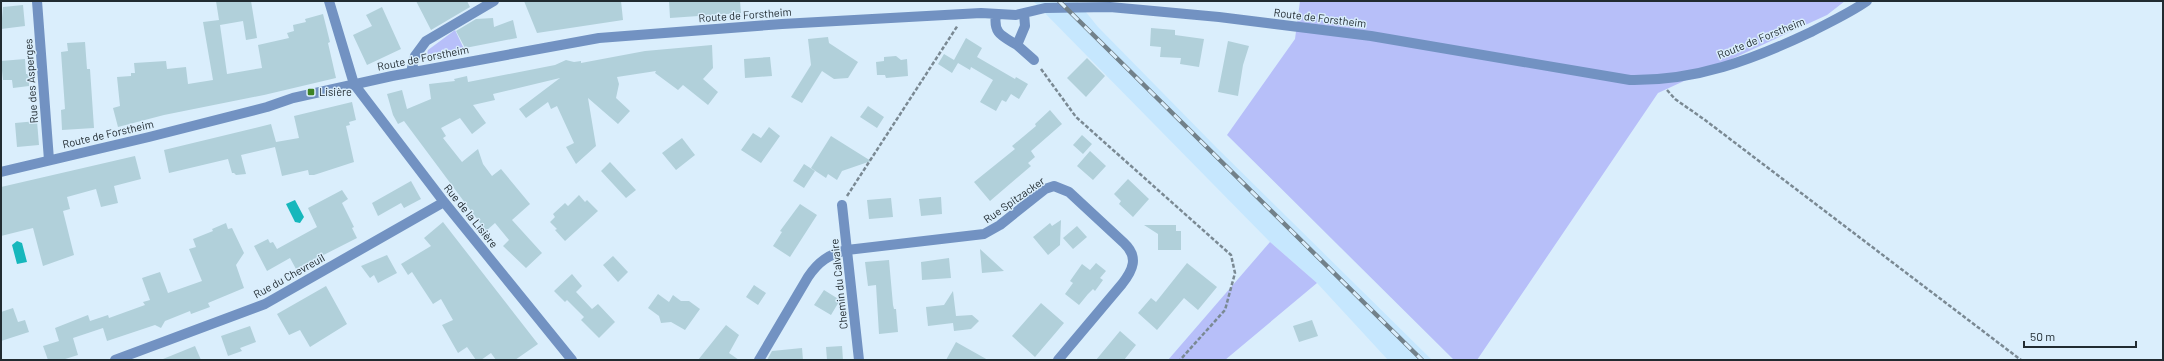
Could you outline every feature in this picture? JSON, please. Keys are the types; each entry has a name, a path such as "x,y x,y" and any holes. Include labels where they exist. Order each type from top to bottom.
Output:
{"street":[{"name":"Rue des Asperges","path":"37,1 50,160"},
{"path":"329,1 354,84"},
{"path":"411,72 415,56 426,41 494,1"},
{"name":"Route de Forstheim","path":"1,172 149,137 267,107 293,98 354,84 411,72 599,38 782,24 964,14 1024,13 1045,8 1084,4 1220,17 1371,36 1630,80 1657,80 1689,76 1750,58 1826,24 1867,1"},
{"path":"1017,46 1025,26 1024,13"},
{"path":"996,14 994,25 998,33 1034,60"},
{"name":"Rue de la Lisière","path":"354,84 444,202 572,360"},
{"name":"Rue Spitzacker","path":"759,360 813,270 830,255 847,250 984,234 1000,225 1049,187 1058,186 1064,188 1129,247 1134,261 1126,279 1058,360"},
{"name":"Rue du Chevreuil","path":"115,360 146,350 265,304 444,202"},
{"name":"Chemin du Calvaire","path":"842,205 859,360"},
{"path":"146,350 150,360"}],"path":[{"path":"842,205 964,18 964,14"},
{"path":"1034,60 1076,117 1231,255 1235,273 1226,310 1180,360"},
{"path":"1657,80 1675,99 1705,120 2021,360"}],"shaded area":[{"path":"1033,1 1077,1 1098,27 1217,148 1432,360 1388,360 1317,283 1270,242"},
{"path":"1300,1 1845,1 1827,15 1658,93 1477,360 1454,360 1227,135 1295,39"},
{"path":"455,30 464,49 463,51 430,58 426,57 428,50"},
{"path":"295,200 304,217 300,223 295,222 286,204"},
{"path":"17,241 22,243 27,262 17,264 12,245"},
{"path":"1270,242 1317,283 1225,360 1168,360"}],"building":[{"path":"216,1 251,1 257,38 246,40 243,21 220,25 227,74 262,68 258,45 289,38 287,33 294,31 293,25 306,22 305,19 323,14 330,42 328,43 336,78 264,95 164,115 118,127 113,108 120,106 117,77 131,76 131,73 135,73 134,63 166,61 167,69 186,67 188,84 213,80 203,22 219,20"},
{"path":"416,1 467,1 470,7 431,30"},
{"path":"524,1 621,1 623,20 537,33"},
{"path":"669,1 740,1 741,13 670,18"},
{"path":"23,5 25,26 1,29 3,7"},
{"path":"382,7 401,49 367,65 353,35 372,26 366,15"},
{"path":"493,18 494,27 513,20 517,38 465,48 456,31 476,19"},
{"path":"1151,28 1175,30 1175,35 1204,39 1199,67 1180,64 1181,58 1160,57 1161,47 1150,46"},
{"path":"828,37 829,43 858,62 848,78 834,79 822,71 802,103 791,97 811,65 808,39"},
{"path":"966,38 982,48 977,57 1015,79 1016,77 1028,84 1019,99 1011,94 1006,102 1002,100 996,111 980,102 993,80 971,67 970,70 958,63 952,73 938,64 944,54 954,60"},
{"path":"1228,41 1249,46 1243,65 1238,96 1218,92"},
{"path":"85,42 87,69 90,69 94,128 62,130 61,110 65,109 61,52 68,51 67,43"},
{"path":"712,45 713,68 703,79 718,92 708,105 683,85 678,90 655,73 656,71 617,77 619,84 616,98 630,111 618,124 588,98 596,146 576,164 566,147 574,143 557,106 551,109 548,102 526,118 519,109 560,78 493,94 495,100 473,105 486,123 472,134 460,118 441,128 446,136 443,138 462,162 478,149 483,164 492,176 501,169 530,204 512,220 542,253 526,268 503,246 509,240 495,223 486,231 404,121 398,124 393,115 387,94 402,90 407,109 431,99 429,84 455,81 454,79 467,76 468,82 555,65 566,60 574,62 581,61 581,63 645,51"},
{"path":"896,56 901,60 907,59 908,76 886,78 885,75 877,75 876,62 884,61 884,57"},
{"path":"770,57 772,76 745,78 744,59"},
{"path":"1087,58 1105,76 1086,97 1067,78"},
{"path":"25,59 26,74 29,74 29,86 13,88 12,80 3,80 1,61"},
{"path":"352,102 356,120 349,122 350,125 346,126 354,162 314,175 309,175 308,170 282,176 275,147 241,155 246,174 236,175 232,173 228,159 169,173 164,150 271,124 276,142 299,138 294,116"},
{"path":"868,106 884,117 877,128 860,117"},
{"path":"1050,110 1062,124 1031,151 1035,157 1028,163 1031,166 990,201 974,182 1015,149 1012,146 1036,126 1035,124"},
{"path":"37,121 39,145 17,147 15,123"},
{"path":"769,127 780,136 761,163 741,150 753,133 761,138"},
{"path":"1082,135 1092,144 1083,154 1073,145"},
{"path":"831,136 871,161 842,171 837,180 828,174 826,178 811,168"},
{"path":"682,138 695,155 676,170 662,153"},
{"path":"1090,151 1106,166 1093,180 1077,166"},
{"path":"135,156 141,179 114,186 118,203 101,207 96,189 67,197 70,209 63,211 74,255 43,266 33,228 1,236 1,187"},
{"path":"610,162 636,190 626,198 601,171"},
{"path":"804,164 815,171 804,188 793,181"},
{"path":"1128,179 1149,199 1133,217 1119,204 1121,201 1114,194"},
{"path":"411,181 421,199 404,208 401,203 378,216 372,203"},
{"path":"342,190 348,199 342,203 354,227 352,228 357,238 296,269 290,258 267,271 254,246 268,239 270,243 273,242 277,249 317,227 308,208"},
{"path":"579,195 585,202 587,200 598,211 565,241 550,222 555,217 553,214 565,203 568,206"},
{"path":"941,197 942,214 921,216 919,199"},
{"path":"891,198 893,217 869,219 867,200"},
{"path":"800,204 817,215 790,257 773,246 782,232 780,231"},
{"path":"1061,220 1060,245 1048,255 1033,237 1050,223 1052,226"},
{"path":"443,222 538,344 515,360 496,360 491,353 481,360 476,360 467,347 458,353 442,325 453,320 441,299 433,304 412,272 408,275 401,264 431,246 424,238"},
{"path":"226,223 228,229 232,228 244,253 236,265 244,288 208,303 210,307 191,314 190,311 165,321 161,328 155,325 107,341 103,328 73,338 78,355 62,360 48,360 43,346 59,341 55,328 88,315 90,321 108,315 109,318 145,305 143,302 150,300 142,278 160,272 168,293 202,281 189,249 196,247 193,239 213,231 212,229"},
{"path":"1144,225 1176,225 1176,231 1181,231 1181,250 1158,250 1158,234"},
{"path":"1077,226 1087,237 1073,249 1063,238"},
{"path":"980,249 1004,271 982,273"},
{"path":"387,255 397,273 378,283 374,275 370,278 361,266"},
{"path":"613,256 628,272 618,282 603,265"},
{"path":"949,258 951,278 922,280 921,262"},
{"path":"889,260 893,305 894,309 896,309 898,332 879,334 876,285 868,286 865,262"},
{"path":"1096,263 1106,271 1100,278 1103,280 1095,291 1093,289 1079,305 1065,294 1073,283 1070,281 1082,264 1090,270"},
{"path":"1187,263 1217,287 1198,310 1184,298 1157,330 1138,313 1151,298 1156,302"},
{"path":"572,274 582,286 576,292 592,309 598,304 615,322 599,338 581,320 584,317 567,300 565,302 554,291"},
{"path":"754,285 766,293 758,305 746,297"},
{"path":"326,286 347,324 310,347 300,330 289,335 277,314"},
{"path":"824,290 840,300 831,315 814,305"},
{"path":"953,291 956,316 972,315 979,321 971,329 954,331 953,323 928,326 926,307 944,305"},
{"path":"658,294 669,302 673,295 681,301 689,301 700,309 685,330 671,322 661,323 659,316 648,308"},
{"path":"1041,303 1064,323 1035,357 1012,336"},
{"path":"13,308 18,322 25,320 29,332 1,341 1,312"},
{"path":"1312,320 1318,336 1299,342 1293,326"},
{"path":"726,325 739,335 729,353 739,360 698,360"},
{"path":"250,326 256,342 240,348 242,351 228,356 221,336"},
{"path":"1120,331 1136,345 1124,360 1096,360"},
{"path":"956,342 988,360 946,360"},
{"path":"195,346 201,360 163,360 163,359"},
{"path":"842,346 843,360 827,360 826,347"},
{"path":"802,348 803,360 767,360 772,351"}],"railway":[{"path":"1059,1 1422,360"}],"place":[{"name":"Lisière","path":"311,92"}]}
